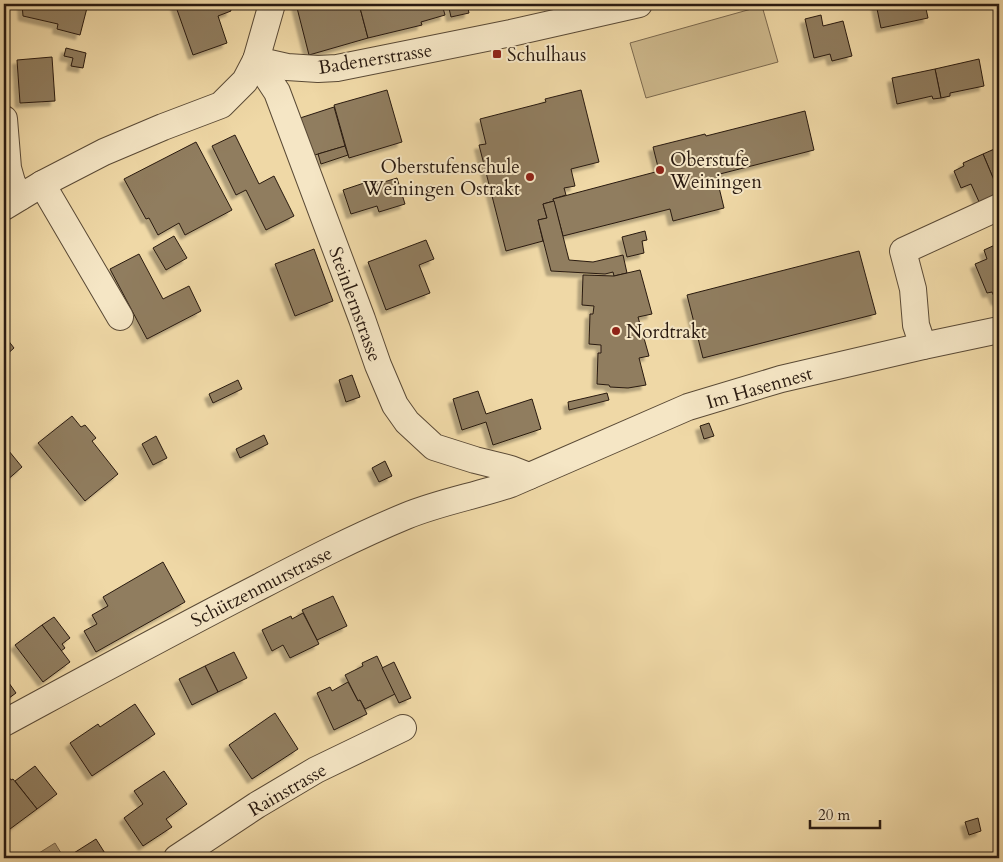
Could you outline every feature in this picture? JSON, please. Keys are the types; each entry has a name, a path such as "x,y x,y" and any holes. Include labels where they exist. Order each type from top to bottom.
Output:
{"street":[{"path":"22,196 104,152 163,126 221,105 245,81 256,60 272,4"},
{"name":"Badenerstrasse","path":"256,60 287,67 337,68 512,33 639,4"},
{"name":"Steinlernstrasse","path":"256,60 277,92 378,366 395,405 407,422 434,447 529,476"},
{"path":"4,119 8,168 12,182 120,317"},
{"path":"922,346 916,325 913,289 903,251 999,207"},
{"name":"Im Hasennest","path":"529,476 688,407 780,379 999,330"},
{"name":"Schützenmurstrasse","path":"4,723 341,545 438,504 491,491 529,476"},
{"name":"Rainstrasse","path":"177,858 257,805 316,770 403,728"}],"shaded area":[{"path":"762,6 778,62 646,98 630,43"},
{"path":"55,843 61,853 53,858 31,858"}],"building":[{"path":"22,4 88,4 80,35 57,29 58,24 23,16"},
{"path":"175,4 229,4 231,11 218,16 227,43 193,55"},
{"path":"296,4 359,4 368,38 309,55"},
{"path":"359,4 442,4 445,15 421,22 422,25 368,38"},
{"path":"448,4 467,4 469,13 451,17"},
{"path":"876,4 925,4 928,18 881,28"},
{"path":"821,15 823,26 843,21 852,56 832,61 830,54 814,58 805,19"},
{"path":"66,48 86,53 83,68 71,66 73,58 64,56"},
{"path":"52,57 55,101 20,103 17,60"},
{"path":"979,59 984,86 950,93 950,96 941,98 935,69"},
{"path":"935,69 941,98 933,99 932,96 897,104 892,78"},
{"path":"387,90 402,142 349,158 334,105"},
{"name":"Oberstufenschule Weiningen Ostrakt","path":"581,90 599,162 571,169 575,186 564,188 566,195 543,204 547,218 538,220 543,241 506,251 479,145 486,144 480,119 546,102 545,99"},
{"path":"334,107 345,146 308,157 297,119"},
{"path":"805,111 814,150 716,175 724,208 673,221 670,209 563,236 553,199 659,171 653,147 705,134 706,136"},
{"path":"235,135 259,184 274,176 294,216 266,230 246,190 236,195 212,146"},
{"path":"196,142 232,210 185,235 179,223 158,235 149,218 146,219 124,179"},
{"path":"345,146 348,155 321,164 318,154"},
{"path":"999,147 999,192 983,154"},
{"path":"983,154 999,195 980,204 971,184 961,188 954,171 964,166 963,163"},
{"path":"397,178 405,204 379,212 377,206 351,214 343,190 370,181 371,186"},
{"path":"554,201 569,260 593,262 623,255 627,273 614,276 613,272 605,274 551,271 538,220 547,218 543,204"},
{"path":"645,231 647,240 642,241 644,253 627,257 622,237"},
{"path":"174,236 187,258 166,270 153,248"},
{"path":"426,240 434,259 419,265 430,293 386,310 368,262"},
{"path":"995,245 999,257 999,300 996,301 992,292 987,293 975,264 987,259 984,250"},
{"path":"314,249 333,301 295,316 275,264"},
{"path":"859,251 876,314 703,358 687,295"},
{"path":"139,254 163,299 189,286 201,311 147,339 110,269"},
{"name":"Nordtrakt","path":"640,270 652,314 638,317 649,356 639,358 646,385 628,388 597,384 598,353 601,353 601,345 589,344 590,314 593,314 594,306 582,305 583,275 614,276"},
{"path":"4,335 14,348 4,357"},
{"path":"352,375 360,397 346,402 339,380"},
{"path":"238,380 242,389 213,403 209,394"},
{"path":"478,391 486,414 532,399 541,429 493,445 486,422 462,430 453,399"},
{"path":"607,393 609,400 569,410 568,402"},
{"path":"72,416 81,427 85,425 96,438 92,441 118,474 85,501 38,443"},
{"path":"709,423 714,436 704,439 700,426"},
{"path":"264,435 268,444 240,458 236,449"},
{"path":"156,436 167,458 153,465 142,444"},
{"path":"4,445 22,467 5,482 4,480"},
{"path":"385,461 392,476 379,482 372,468"},
{"path":"163,562 185,602 96,652 84,631 97,624 92,615 108,606 103,597"},
{"path":"333,596 347,626 317,640 302,610"},
{"path":"303,613 319,644 290,658 283,645 272,651 262,630 291,616 292,619"},
{"path":"54,617 70,638 62,644 65,648 61,651 42,625"},
{"path":"42,625 70,662 43,682 15,645"},
{"path":"234,652 247,678 218,692 205,666"},
{"path":"377,656 395,694 365,709 360,700 358,701 345,675 363,666 362,663"},
{"path":"394,662 411,698 399,703 382,668"},
{"path":"205,666 218,692 192,705 179,679"},
{"path":"4,676 16,693 5,701 4,700"},
{"path":"348,682 367,714 334,730 317,693 330,687 332,691"},
{"path":"135,704 155,734 92,776 70,743 98,724 100,727"},
{"path":"275,713 298,749 252,779 229,745"},
{"path":"35,766 57,794 37,809 15,781"},
{"path":"164,771 187,804 166,819 172,827 143,846 124,818 143,804 134,791"},
{"path":"9,777 11,780 13,779 37,809 10,829 4,821 4,781"},
{"path":"978,818 981,831 969,835 965,822"},
{"path":"96,839 108,858 66,858"}],"place":[{"name":"Schulhaus","path":"497,54"},
{"name":"Oberstufe Weiningen","path":"660,170"},
{"name":"Oberstufenschule Weiningen Ostrakt","path":"530,177"},
{"name":"Nordtrakt","path":"616,331"}]}
